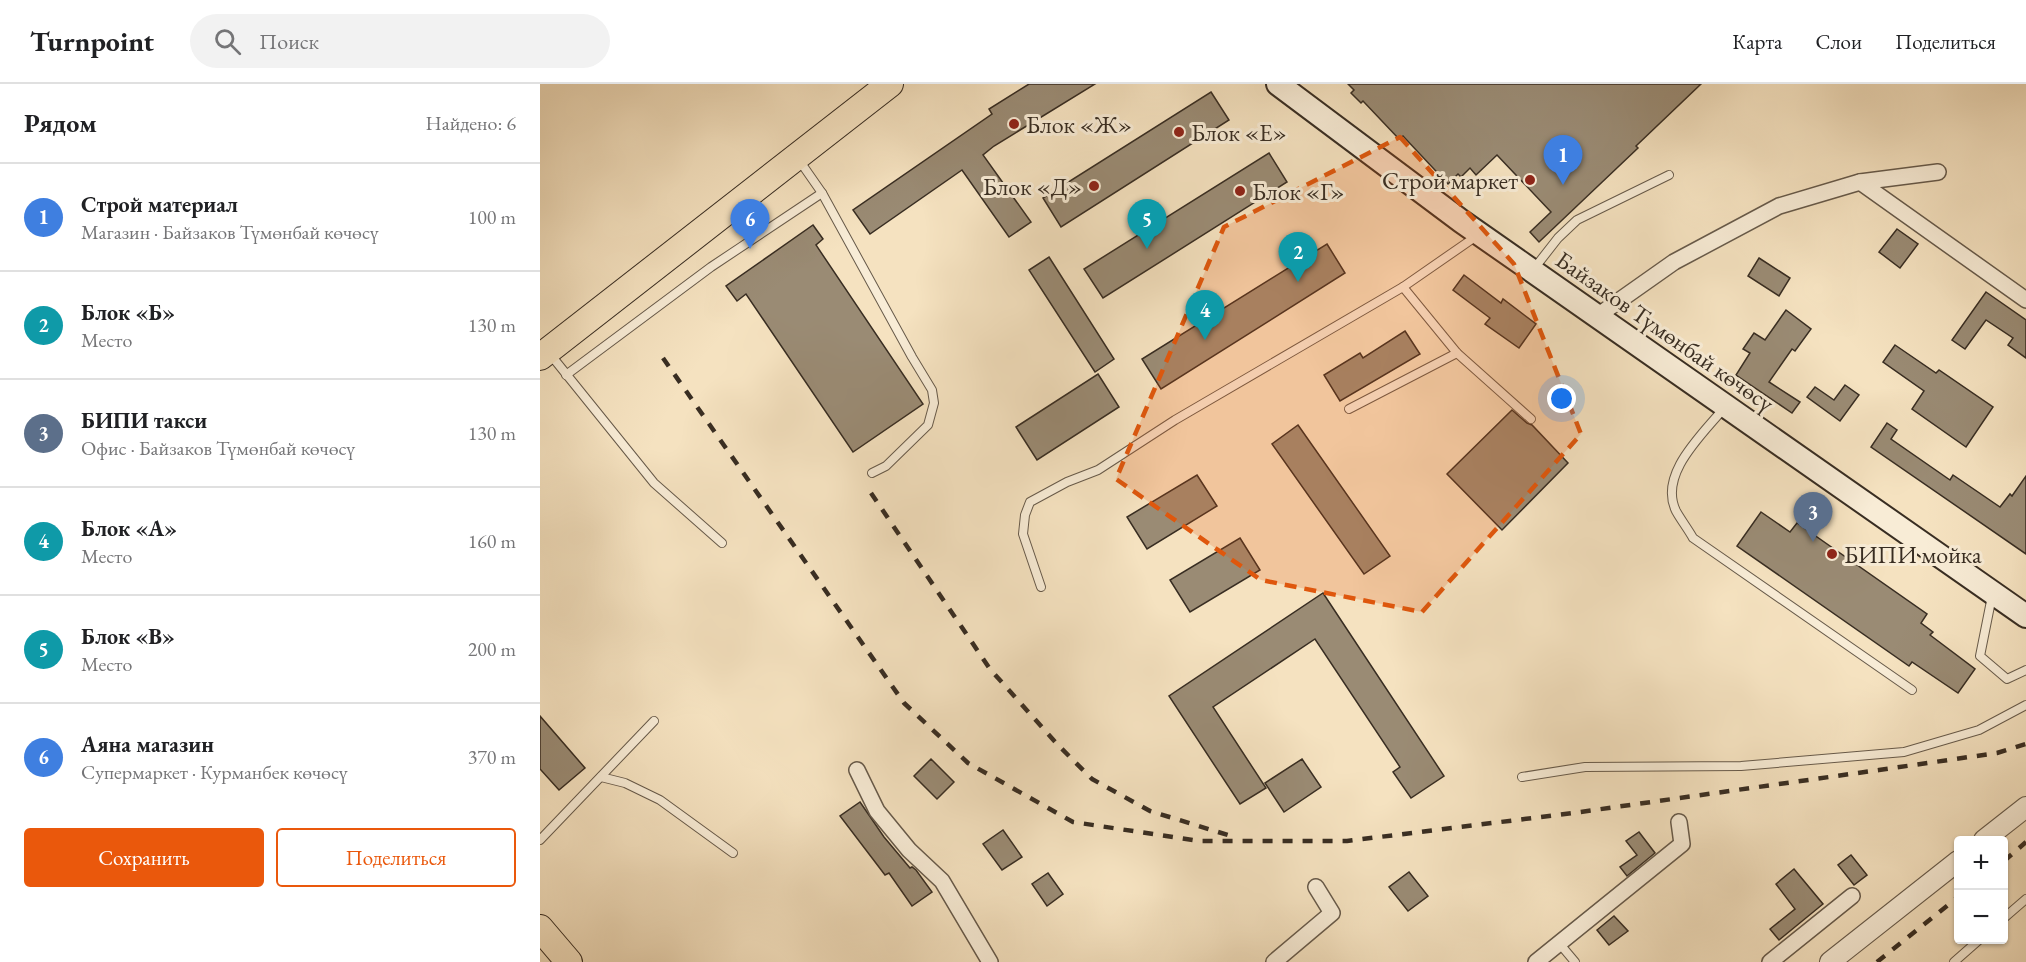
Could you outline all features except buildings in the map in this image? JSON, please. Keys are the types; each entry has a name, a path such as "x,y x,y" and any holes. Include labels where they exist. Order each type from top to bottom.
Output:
{"main road":[{"path":"544,354 890,84"},
{"name":"Байзаков Түмөнбай көчөсү","path":"1278,84 1479,234 2026,616"},
{"path":"540,928 569,962"}],"street":[{"path":"1596,317 1674,262 1779,206 1860,182 1938,172"},
{"path":"1860,182 2026,300"},
{"path":"857,770 877,811 909,850 942,881 990,962"},
{"path":"1989,836 2026,807"},
{"path":"1536,962 1682,844 1679,822"},
{"path":"1830,962 1954,865"},
{"path":"1274,962 1332,913 1316,887"},
{"path":"1770,962 1852,896"}],"lane":[{"path":"797,156 822,193 932,390 934,403 928,425 886,466 872,473"},
{"path":"1532,271 1558,238 1577,219 1669,175"},
{"path":"566,375 711,267 822,193"},
{"path":"1041,587 1023,534 1025,515 1030,502 1067,482 1098,470 1175,420 1402,287 1479,234"},
{"path":"1402,287 1457,353 1531,419"},
{"path":"1349,409 1457,353"},
{"path":"544,354 566,375 654,483 722,543"},
{"path":"1725,406 1677,467 1672,488 1675,509 1693,538 1912,690"},
{"path":"1993,592 1980,656 2007,680 2026,670"},
{"path":"1522,777 1585,766 1741,766 1904,752 1979,730 2026,705"},
{"path":"540,840 654,721"},
{"path":"600,777 625,783 660,800 733,853"},
{"path":"2008,914 2026,898"},
{"path":"1559,943 1575,962"},
{"path":"1954,962 1974,944"}],"highlighted area":[{"path":"1400,137 1514,264 1581,434 1422,612 1261,580 1116,479 1224,227"}],"railway":[{"path":"663,358 904,703 968,763 1073,822 1199,841 1347,841 1573,813 1879,770 1997,753 2026,744"},
{"path":"871,493 990,669 1057,744 1092,779 1150,811 1231,836"},
{"path":"2008,858 2026,842"},
{"path":"1877,962 1954,900"}],"place":[{"name":"Блок «Ж»","path":"1014,124"},
{"name":"Блок «Е»","path":"1179,132"},
{"name":"Строй маркет","path":"1530,180"},
{"name":"Строй материал","path":"1563,185"},
{"name":"Блок «Д»","path":"1094,186"},
{"name":"Блок «Г»","path":"1240,191"},
{"name":"Аяна магазин","path":"750,249"},
{"name":"Блок «В»","path":"1147,249"},
{"name":"Блок «Б»","path":"1298,282"},
{"name":"Блок «А»","path":"1205,340"},
{"name":"БИПИ такси","path":"1813,542"},
{"name":"БИПИ мойка","path":"1832,554"}]}
